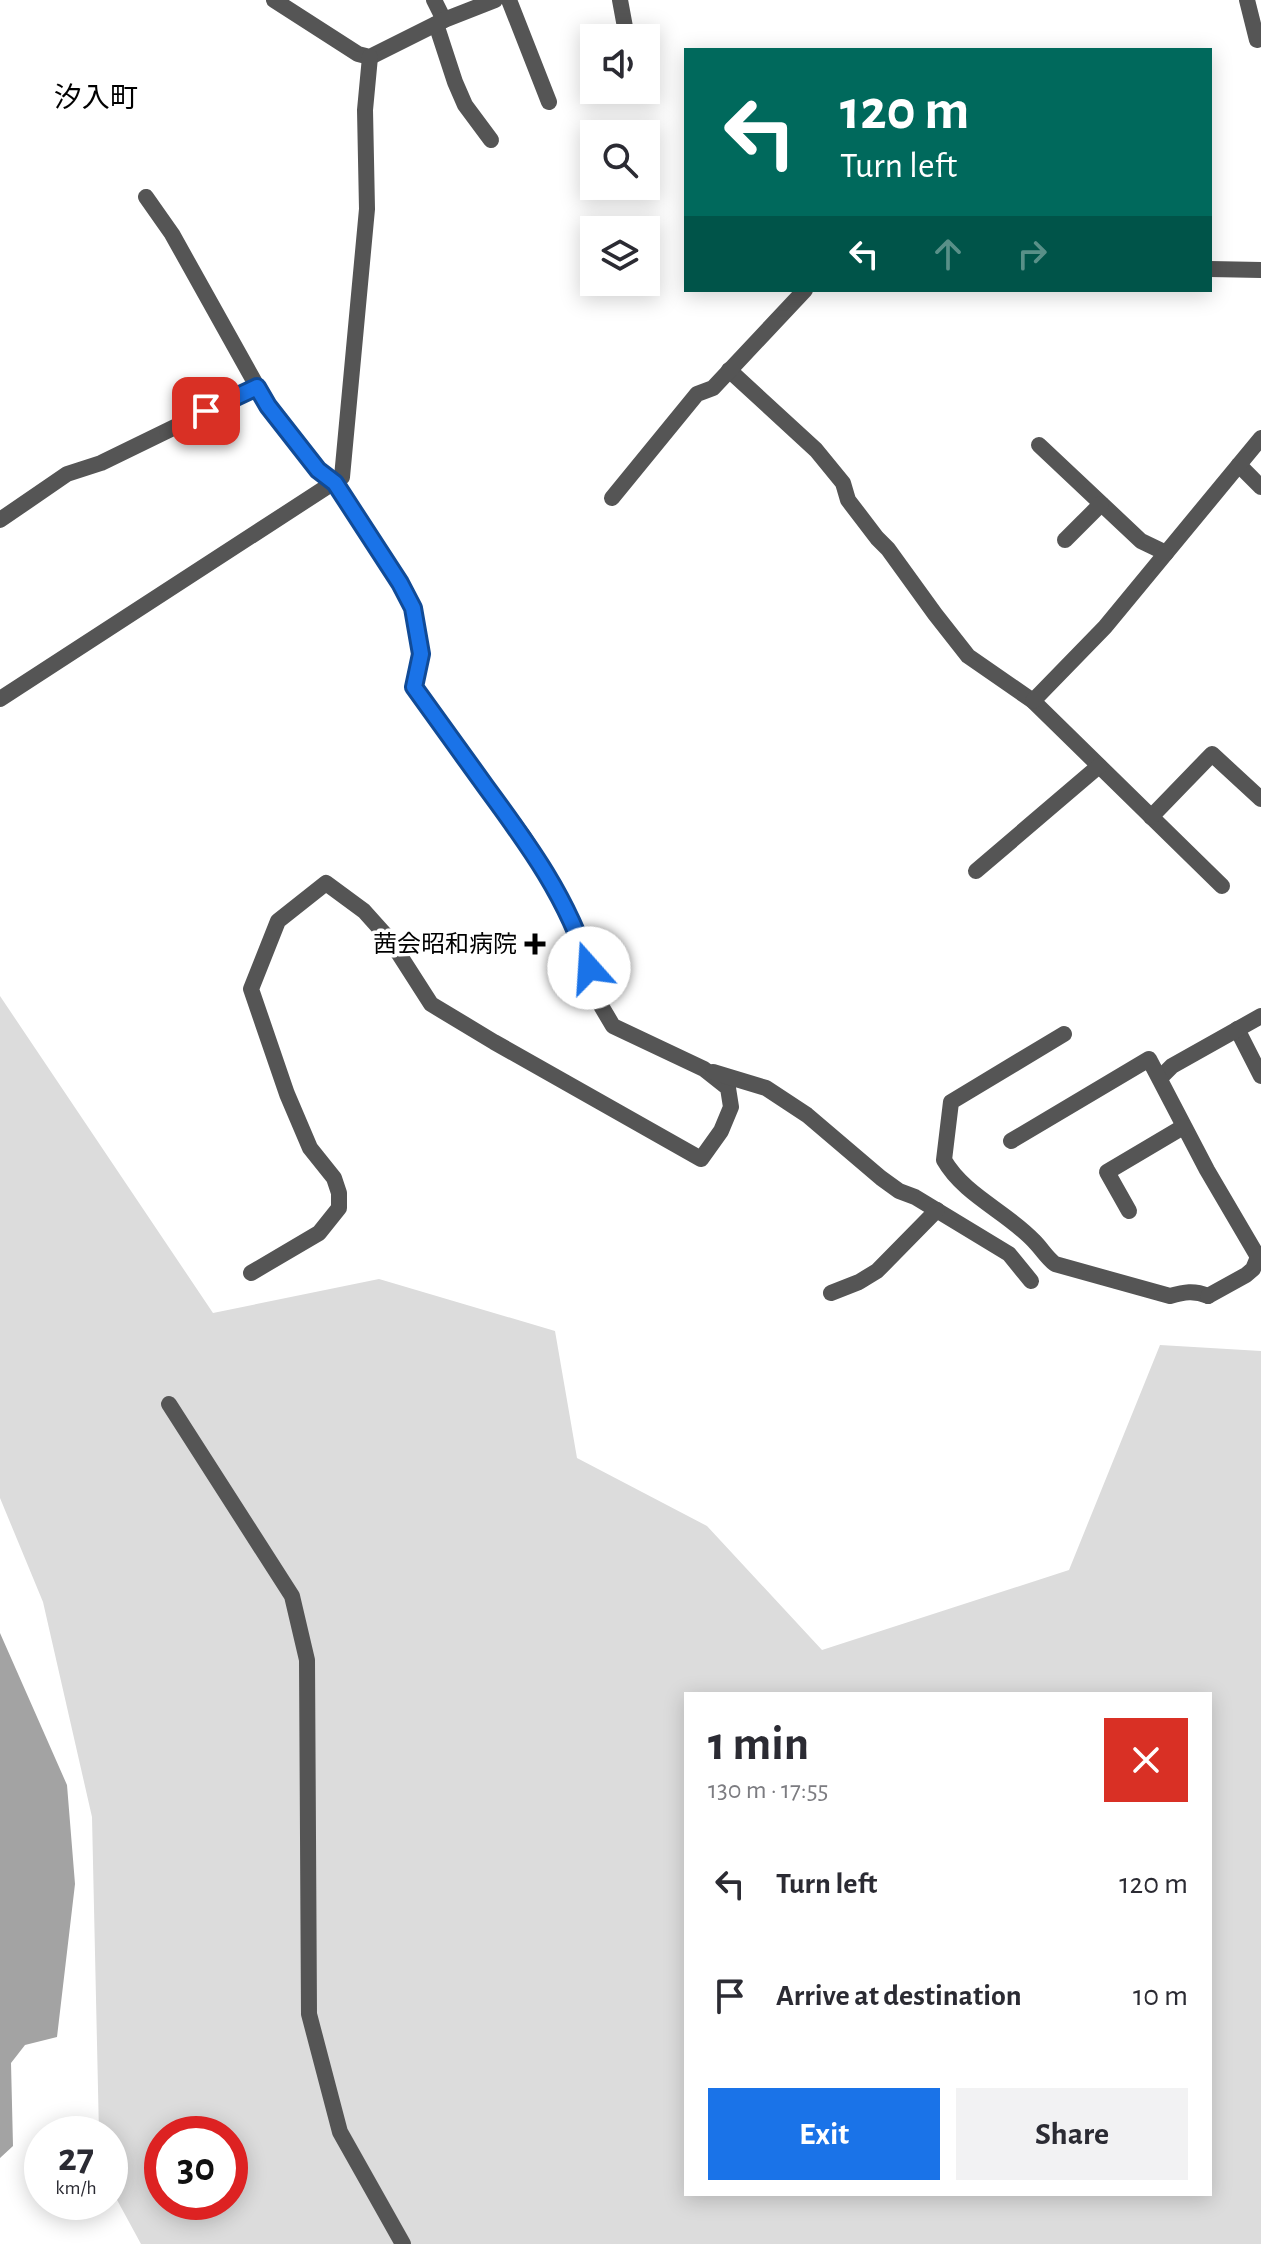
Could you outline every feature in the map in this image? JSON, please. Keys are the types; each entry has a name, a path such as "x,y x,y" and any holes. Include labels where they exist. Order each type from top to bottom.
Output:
{"street":[{"path":"274,0 358,54 370,57 440,22 495,0"},
{"path":"434,0 455,82 465,105 491,140"},
{"path":"509,0 549,102"},
{"path":"620,0 624,24"},
{"path":"1247,0 1257,40"},
{"path":"0,699 342,477 367,209 365,110 370,57"},
{"path":"146,197 172,234 268,406 318,470 335,483 400,583 413,608 421,654 414,687 524,837 554,885 582,943 600,1004 613,1026 704,1069 766,1088 807,1115 890,1185 1009,1254 1031,1281 1049,1259"},
{"path":"1212,269 1261,270"},
{"path":"612,498 697,394 713,388 803,292"},
{"path":"729,370 816,450 843,483 848,500 968,656 1033,701 1222,886"},
{"path":"0,520 67,474 101,463 257,387"},
{"path":"1033,701 1105,627 1261,438"},
{"path":"1039,445 1141,541 1166,553"},
{"path":"1239,465 1261,487"},
{"path":"1065,540 1101,504"},
{"path":"1151,817 1212,754 1261,799"},
{"path":"976,871 1099,766"},
{"path":"251,1273 319,1233 339,1208 339,1193 334,1178 310,1148 287,1094 251,989 278,921 326,883 364,911 390,940 431,1004 701,1159 721,1131 731,1107 728,1088 704,1069"},
{"path":"1160,1078 1172,1066 1261,1016"},
{"path":"1237,1029 1261,1076"},
{"path":"1011,1141 1149,1059 1183,1127 1258,1257 1253,1269 1208,1296 1189,1292 1170,1296 1055,1264 1034,1241 980,1198 948,1167 944,1160 951,1102 1064,1034"},
{"path":"1129,1211 1107,1172 1183,1127"},
{"path":"831,1293 877,1271 937,1210"},
{"path":"169,1404 292,1596 307,1660 309,2014 340,2132 403,2244"}],"shaded area":[{"path":"0,996 213,1313 379,1279 555,1331 577,1458 707,1526 822,1650 1069,1570 1160,1345 1261,1351 1261,2244 141,2244 128,2220 128,2116 99,2116 92,1817 43,1602 0,1498"},
{"path":"0,1633 67,1785 75,1884 57,2037 25,2045 11,2063 13,2146 0,2158"}],"place":[{"name":"茜会昭和病院","path":"535,944"}],"district":[{"name":"汐入町","path":"96,97"}],"route":[{"path":"206,411 257,387 318,470 335,483 413,608 421,654 414,687 524,837 554,885 582,943 589,968"}]}
